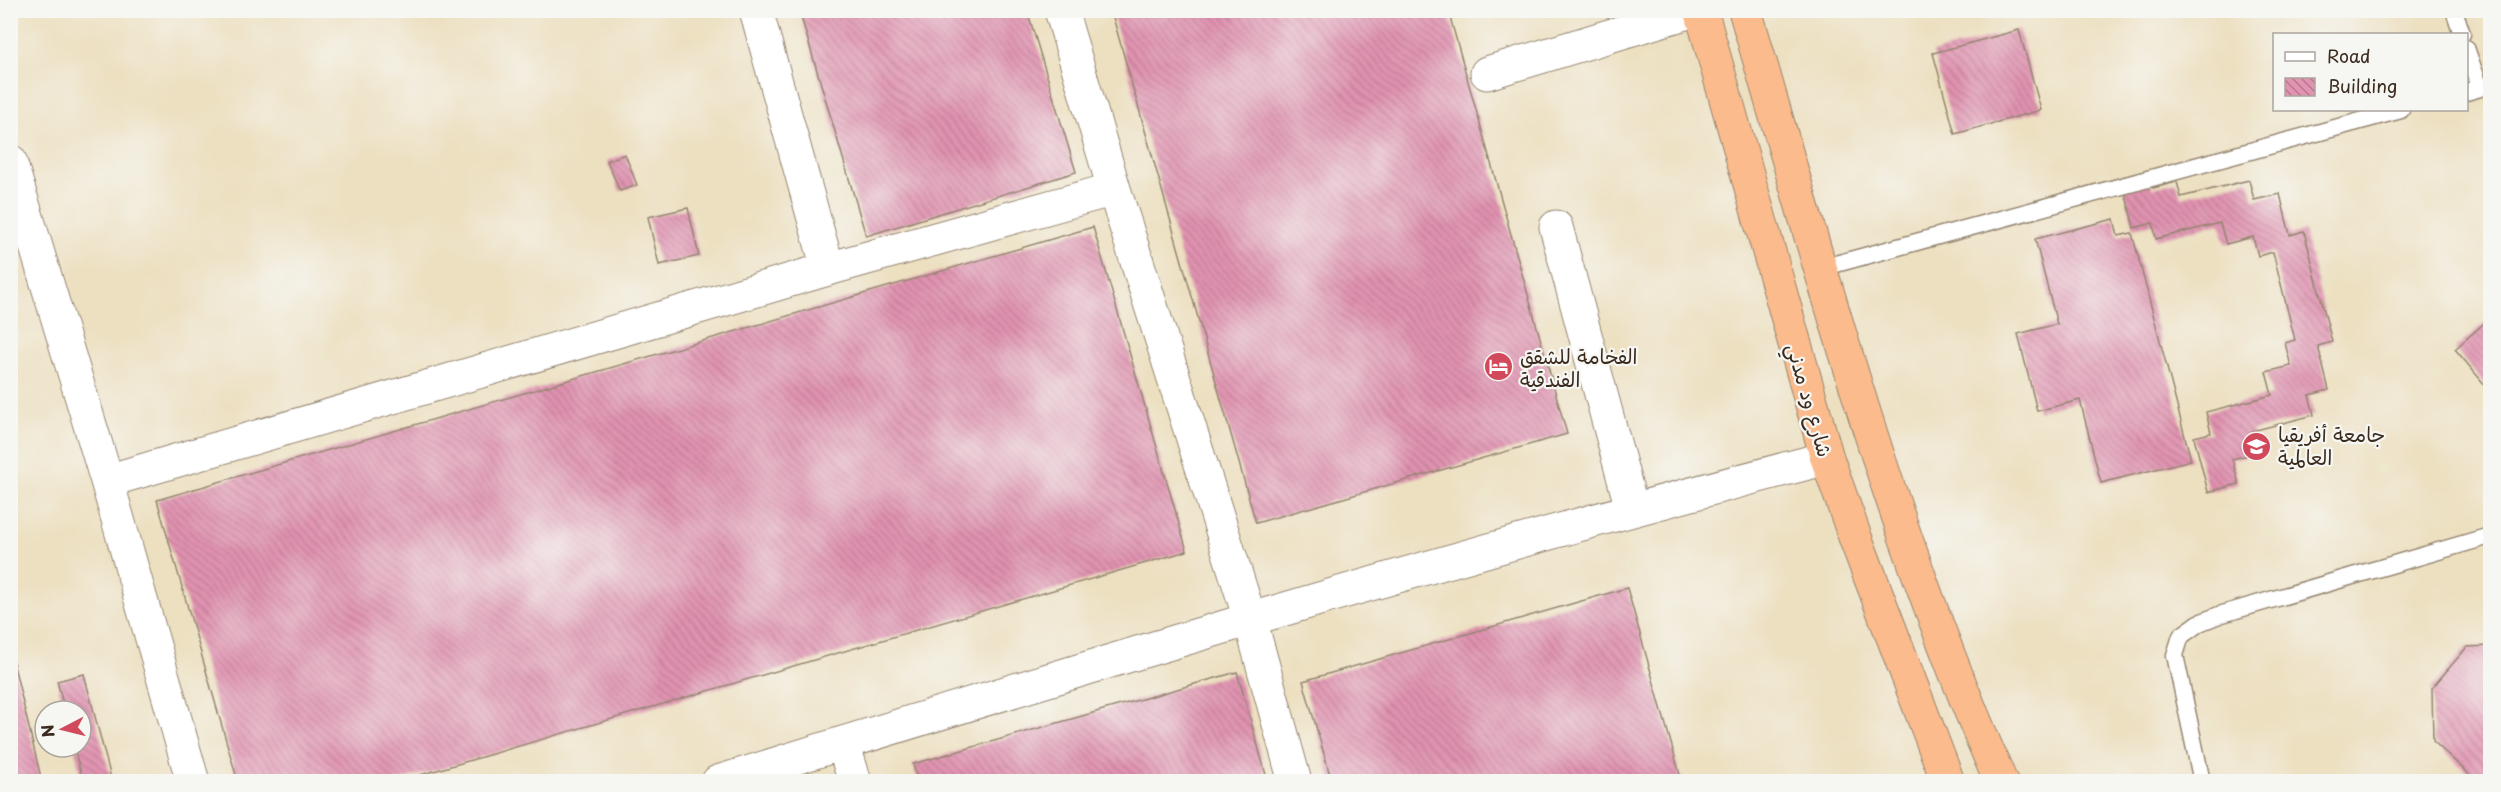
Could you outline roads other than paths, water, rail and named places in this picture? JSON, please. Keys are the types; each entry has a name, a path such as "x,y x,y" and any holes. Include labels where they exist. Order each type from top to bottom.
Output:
{"highway":[{"name":"شارع ود مدني","path":"1701,10 1827,458 1943,770"},
{"path":"1745,10 1821,268 1914,560 2001,782"},
{"path":"1943,770 1982,738"}],"street":[{"path":"756,10 828,269"},
{"path":"1061,10 1114,189 1250,618 1295,782"},
{"path":"1486,73 1695,10"},
{"path":"10,161 107,481 193,782"},
{"path":"107,481 828,269 1114,189"},
{"path":"1556,227 1632,508"},
{"path":"718,782 1250,618 1632,508 1827,458"},
{"path":"843,743 855,782"}],"lane":[{"path":"2454,10 2462,33"},
{"path":"2468,54 2479,88"},
{"path":"1821,268 2397,111"},
{"path":"2202,782 2175,655 2181,636 2199,623 2219,615 2490,536"}],"place":[{"name":"الفخامة للشقق الفندقية","path":"1499,367"},
{"name":"جامعة أفريقيا العالمية","path":"2257,446"}]}
